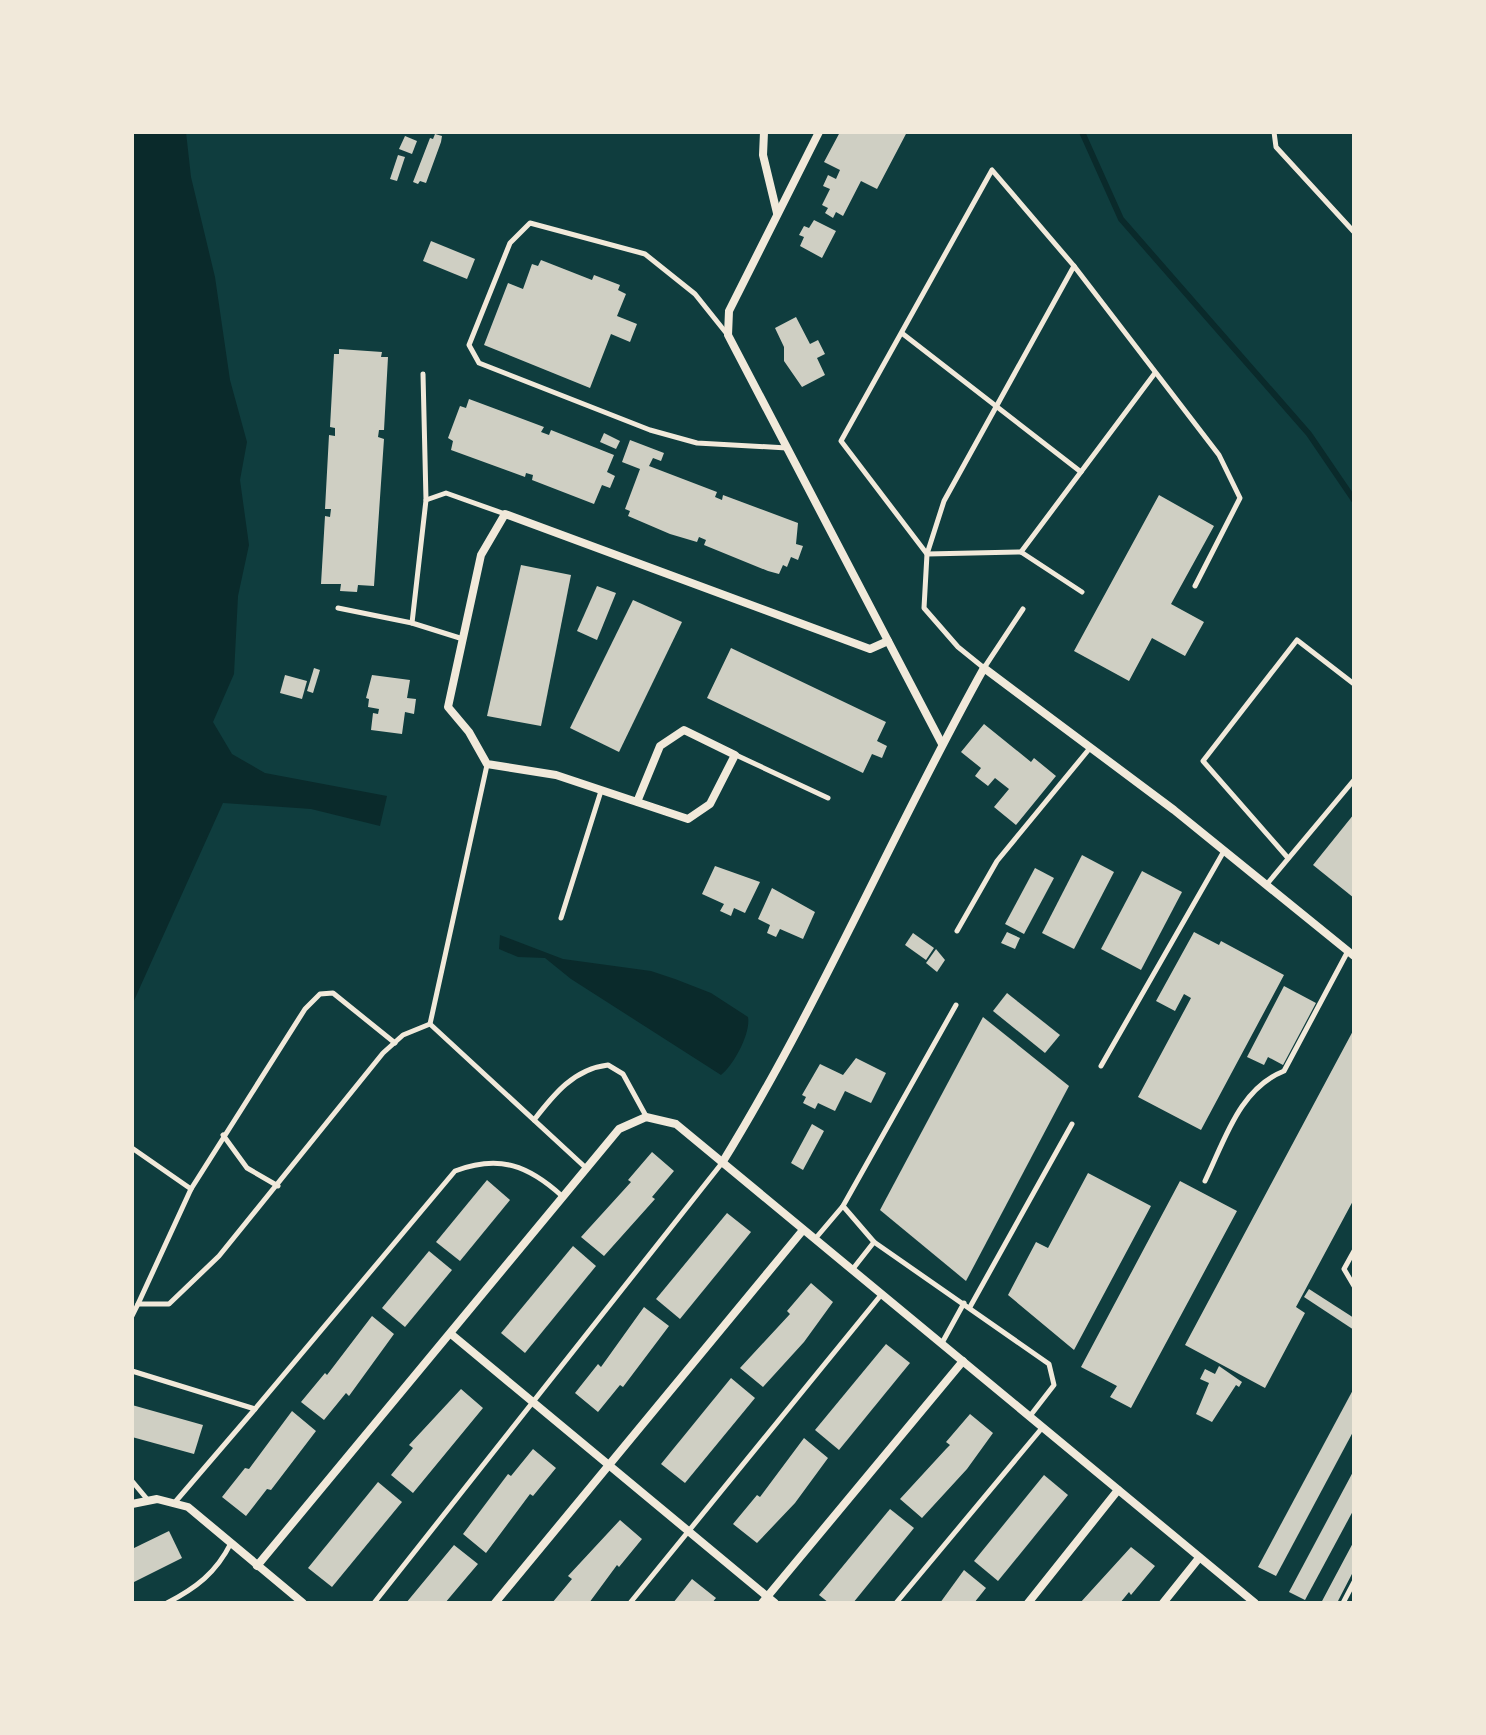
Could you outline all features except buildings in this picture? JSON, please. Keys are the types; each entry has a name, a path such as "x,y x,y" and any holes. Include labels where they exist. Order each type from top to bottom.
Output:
{"street":[{"path":"764,132 763,155 777,214"},
{"path":"819,132 729,311 728,335 942,744"},
{"path":"637,802 660,746 684,730 735,755 710,804 688,819 637,802 601,790 556,775 487,764 469,732 448,707 481,555 505,514 870,649 888,641"},
{"path":"722,1163 833,964 942,744 984,668 1091,747 1351,954"},
{"path":"257,1566 619,1129 646,1117 676,1124 1255,1603"},
{"path":"495,1603 803,1230"},
{"path":"451,1334 689,1531 765,1600 775,1603"},
{"path":"765,1600 963,1361"},
{"path":"1028,1603 1118,1490"},
{"path":"132,1504 147,1499 176,1501 188,1507 303,1603"},
{"path":"1163,1603 1199,1558"}],"lane":[{"path":"1274,132 1276,147 1354,232"},
{"path":"927,554 841,441 992,170 1074,266 1219,455 1240,498 1195,586"},
{"path":"728,335 695,294 645,254 530,223 510,243 469,345 479,363 650,430 697,443 787,448"},
{"path":"1023,609 984,668 958,647 924,608 927,554 944,501 1074,266"},
{"path":"903,334 1081,472"},
{"path":"1021,552 1155,373"},
{"path":"412,623 426,500 423,374"},
{"path":"426,500 446,493 505,514"},
{"path":"927,554 1021,552 1082,592"},
{"path":"338,608 412,623 463,639"},
{"path":"1288,858 1203,761 1297,640 1354,684"},
{"path":"957,931 997,861 1091,747"},
{"path":"735,755 828,798"},
{"path":"138,1304 169,1304 191,1287 395,1043 430,1024 487,764"},
{"path":"1266,885 1354,780"},
{"path":"561,918 601,790"},
{"path":"1101,1066 1224,851"},
{"path":"1205,1181 1247,1096 1264,1079 1284,1071 1351,954"},
{"path":"132,1316 191,1189 305,1009 320,994 333,993 395,1043"},
{"path":"814,1240 843,1206 956,1005"},
{"path":"430,1024 587,1169"},
{"path":"534,1120 555,1093 575,1076 592,1067 608,1065 623,1074 646,1117"},
{"path":"942,1344 1072,1124"},
{"path":"223,1135 247,1168 278,1186"},
{"path":"132,1148 191,1189"},
{"path":"374,1603 722,1163"},
{"path":"176,1501 455,1171 469,1165 510,1164 541,1177 563,1197"},
{"path":"843,1206 874,1242 1049,1364 1054,1385 1030,1416"},
{"path":"851,1271 874,1242"},
{"path":"1354,1251 1344,1269 1354,1286"},
{"path":"630,1603 881,1295"},
{"path":"132,1371 255,1409"},
{"path":"896,1603 1043,1427"},
{"path":"132,1481 147,1499"},
{"path":"167,1603 193,1590 211,1574 231,1543"},
{"path":"1343,1603 1354,1582"}],"water":[{"path":"132,132 186,132 191,177 215,277 230,380 247,442 240,480 249,545 238,596 234,674 213,722 232,754 265,773 387,796 380,826 311,809 223,803 132,1005"},
{"path":"500,935 563,959 651,971 711,993 748,1017 747,1031 740,1048 721,1075 571,979 545,958 518,957 499,949"}],"waterway":[{"path":"1082,132 1121,219 1309,434 1354,500"}]}
